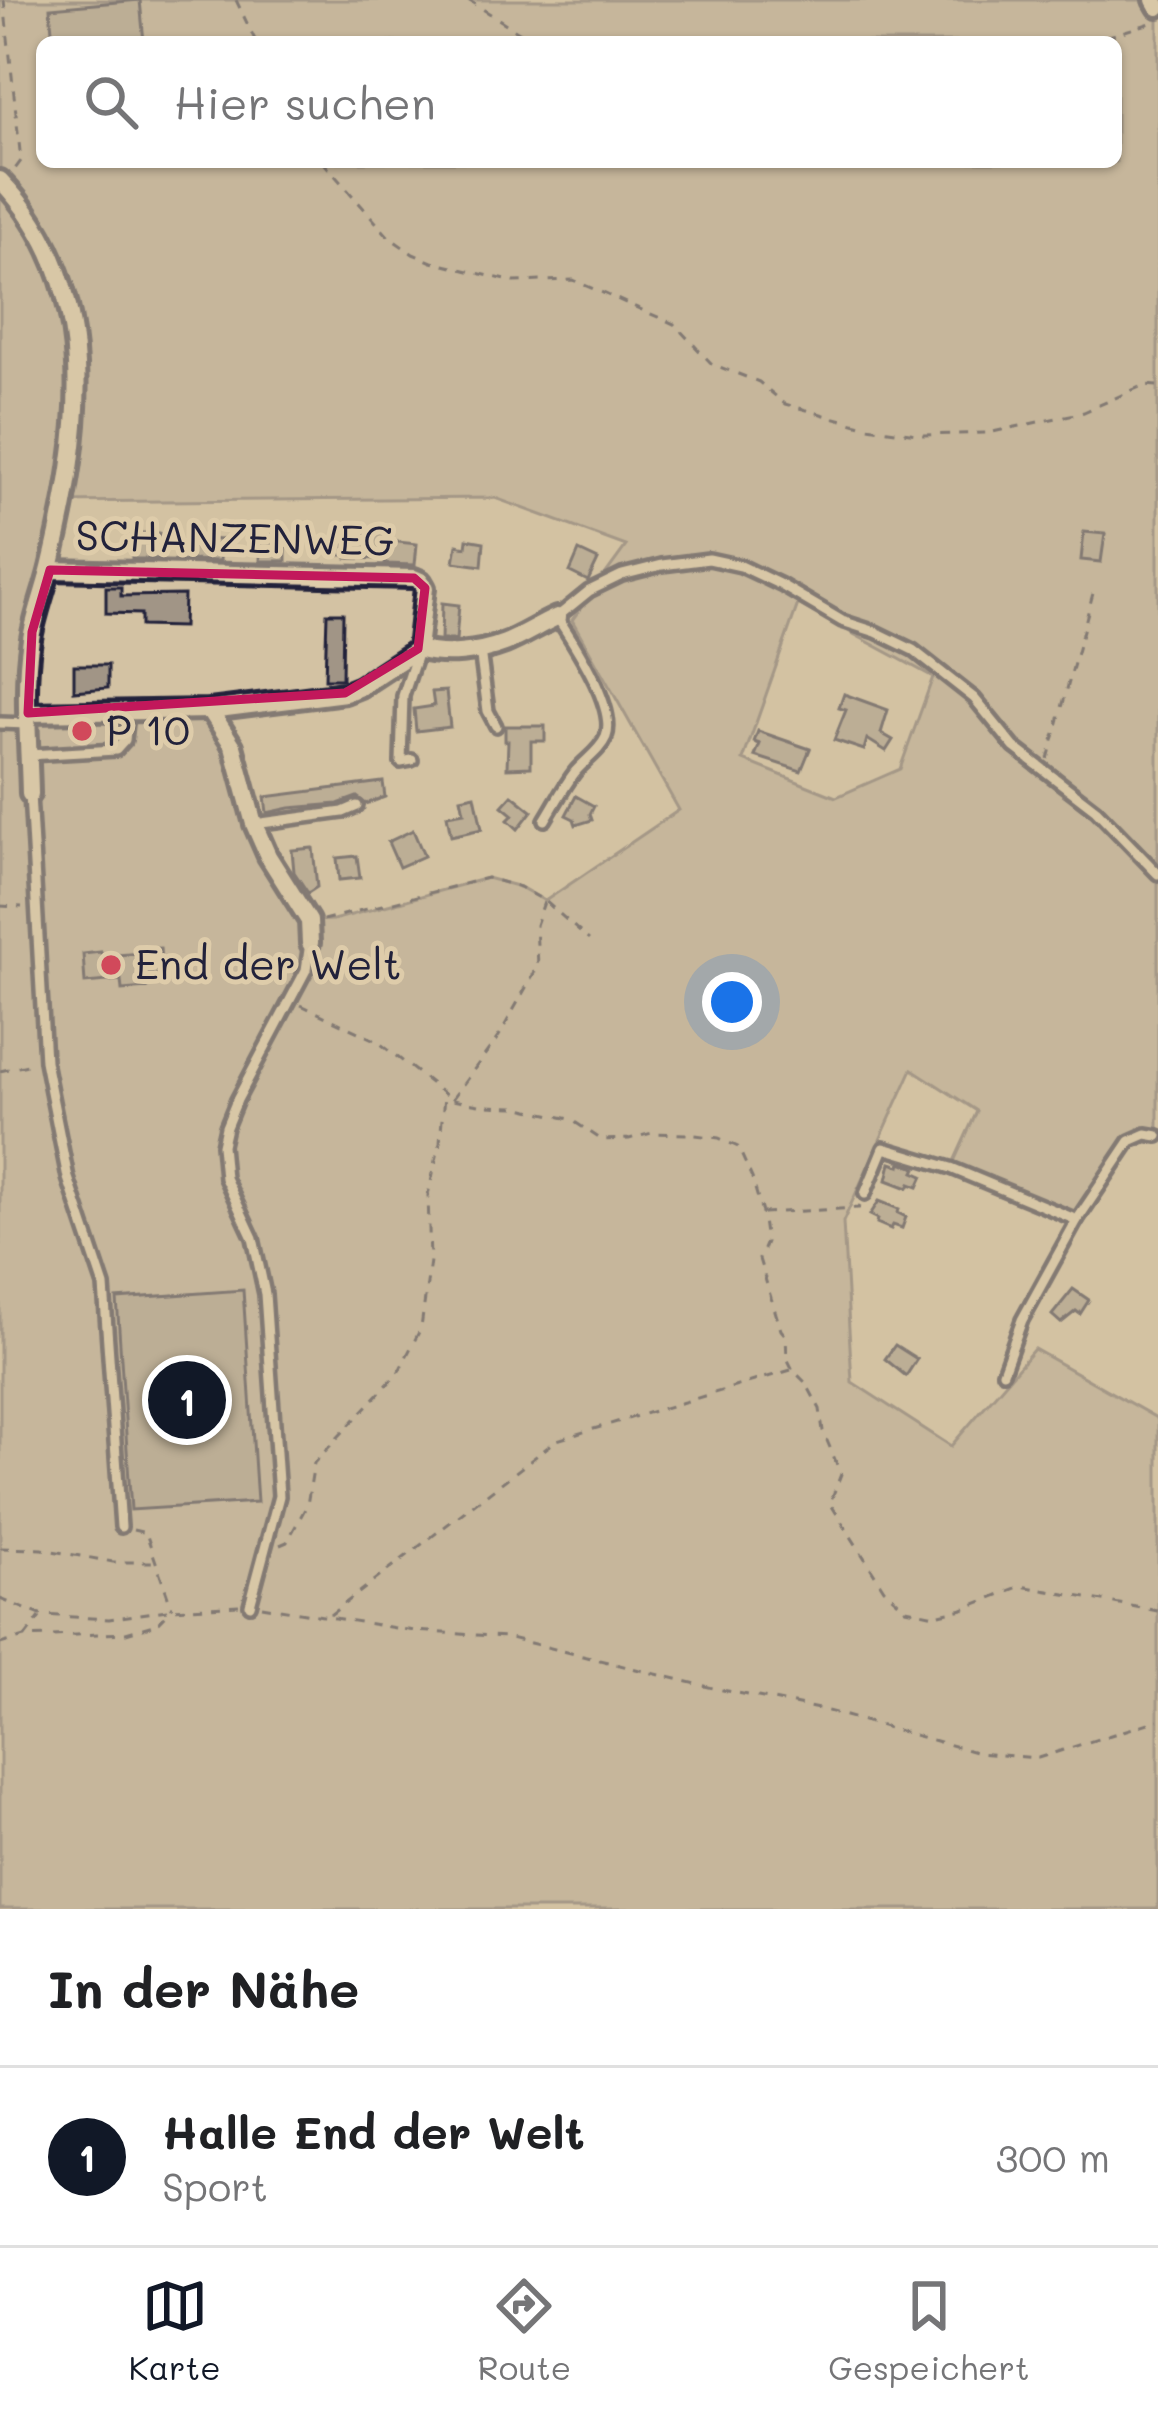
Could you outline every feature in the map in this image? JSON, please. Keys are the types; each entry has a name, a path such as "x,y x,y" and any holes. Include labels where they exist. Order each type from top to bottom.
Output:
{"street":[{"path":"2,182 54,260 72,316 77,379 64,503 28,658 30,794"},
{"name":"SCHANZENWEG","path":"50,570 414,578 425,588 418,649"},
{"path":"28,718 118,710 210,710 344,693 418,649 480,650 557,617"},
{"path":"210,710 233,746 254,824 268,856 309,921 310,943"}],"lane":[{"path":"545,820 574,773 605,740 608,728 583,658 557,617 589,591 622,575 710,560 741,566 842,621 913,650 974,698 1014,747 1096,810 1158,874"},
{"path":"412,760 401,761 403,696 418,649"},
{"path":"480,650 488,711 496,726"},
{"path":"29,754 116,750 125,740 127,723 118,710"},
{"path":"0,723 28,718"},
{"path":"30,794 45,1061 68,1178 104,1286 122,1527"},
{"path":"254,824 357,806"},
{"path":"250,1605 279,1496 265,1294 253,1238 225,1178 222,1145 237,1100 305,970 310,943"},
{"path":"1003,1372 1022,1320 1077,1220 1130,1142 1146,1134 1158,1136"},
{"path":"865,1193 884,1148 951,1168 1077,1220"}],"path":[{"path":"2,182 21,161 4,0"},
{"path":"236,0 253,36"},
{"path":"468,0 525,36"},
{"path":"1108,36 1158,20"},
{"path":"327,168 389,237 413,254 514,282 573,280 674,324 712,364 759,382 785,404 868,427 923,434 988,433 1084,412 1144,385 1158,386"},
{"path":"1045,772 1095,586"},
{"path":"309,921 332,920 487,878 520,887 545,901 589,940"},
{"path":"452,1100 499,1036 538,966 536,925 545,901"},
{"path":"0,906 36,908"},
{"path":"291,1000 377,1041 452,1100 570,1119 602,1141 652,1133 719,1138 738,1147 761,1213 766,1242 759,1259 786,1336 787,1358 820,1409 823,1431 841,1474 830,1503 884,1589 906,1609 934,1615 1022,1586 1158,1611"},
{"path":"0,1071 45,1061"},
{"path":"265,1553 287,1542 307,1505 314,1463 398,1373 421,1328 430,1262 428,1195 440,1143 444,1094"},
{"path":"761,1213 859,1208 865,1193"},
{"path":"328,1616 557,1440 793,1370"},
{"path":"122,1527 146,1533 173,1609"},
{"path":"0,1548 113,1562 156,1562"},
{"path":"0,1599 40,1615 109,1619 173,1609 250,1605 414,1631 506,1637 824,1710 979,1754 1038,1758 1158,1720"},
{"path":"0,1645 25,1637 127,1633 157,1624 173,1609"},
{"path":"25,1637 40,1615"}],"highlighted area":[{"path":"50,570 414,578 425,588 418,649 345,693 28,713 32,632"}],"shaded area":[{"path":"0,0 1154,0 1158,7 1158,1136 1130,1141 1077,1220 951,1168 977,1111 912,1069 843,1222 852,1382 951,1446 1034,1349 1158,1419 1158,1909 0,1909","holes":["495,498 626,546 572,620 679,810 545,901 520,887 487,878 333,920 310,921 254,824 224,728 210,710 28,713 21,724 19,647 57,502","798,604 933,677 900,769 836,797 743,760"]}],"building":[{"path":"140,0 143,36 52,36 50,8"},
{"path":"336,532 390,533 389,541 417,544 415,565 335,555"},
{"path":"1084,532 1105,534 1101,562 1081,560"},
{"path":"131,533 159,533 159,559 132,559"},
{"path":"261,535 286,536 286,561 260,561"},
{"path":"206,539 221,540 220,561 186,560 186,547 207,547"},
{"path":"467,539 484,542 482,566 454,562 457,545 466,547"},
{"path":"579,551 598,560 588,581 570,572"},
{"path":"106,587 121,587 121,596 184,595 183,627 141,626 141,614 106,613"},
{"path":"442,603 459,605 456,640 441,640"},
{"path":"327,613 343,613 342,679 325,679"},
{"path":"74,665 108,665 108,688 74,691"},
{"path":"446,691 450,727 416,731 414,709 434,706 432,692"},
{"path":"844,694 888,710 881,733 893,740 886,751 867,739 864,750 834,740 846,710 839,708"},
{"path":"505,726 545,726 545,741 531,741 531,767 507,768"},
{"path":"758,731 810,749 801,771 755,756"},
{"path":"383,782 385,797 366,804 357,797 267,813 265,797"},
{"path":"475,795 482,829 451,836 447,815 464,812 461,798"},
{"path":"512,795 532,811 518,829 508,820 513,815 502,806"},
{"path":"576,796 594,806 592,820 576,825 566,815"},
{"path":"413,830 424,856 399,867 388,842"},
{"path":"313,848 317,887 308,893 294,872 292,850"},
{"path":"357,856 360,878 339,880 337,858"},
{"path":"160,948 162,975 146,976 147,988 122,990 121,980 85,983 83,954 144,953 144,949"},
{"path":"901,1162 923,1176 918,1187 887,1180 891,1163 900,1166"},
{"path":"879,1201 906,1217 902,1228 893,1225 891,1229 870,1215"},
{"path":"1073,1289 1089,1300 1080,1314 1076,1311 1061,1323 1052,1315"},
{"path":"243,1290 257,1502 131,1510 117,1299"},
{"path":"895,1345 917,1359 906,1376 885,1359"}],"place":[{"name":"P 10","path":"82,731"},
{"name":"End der Welt","path":"111,965"},
{"name":"Halle End der Welt","path":"187,1400"}]}
